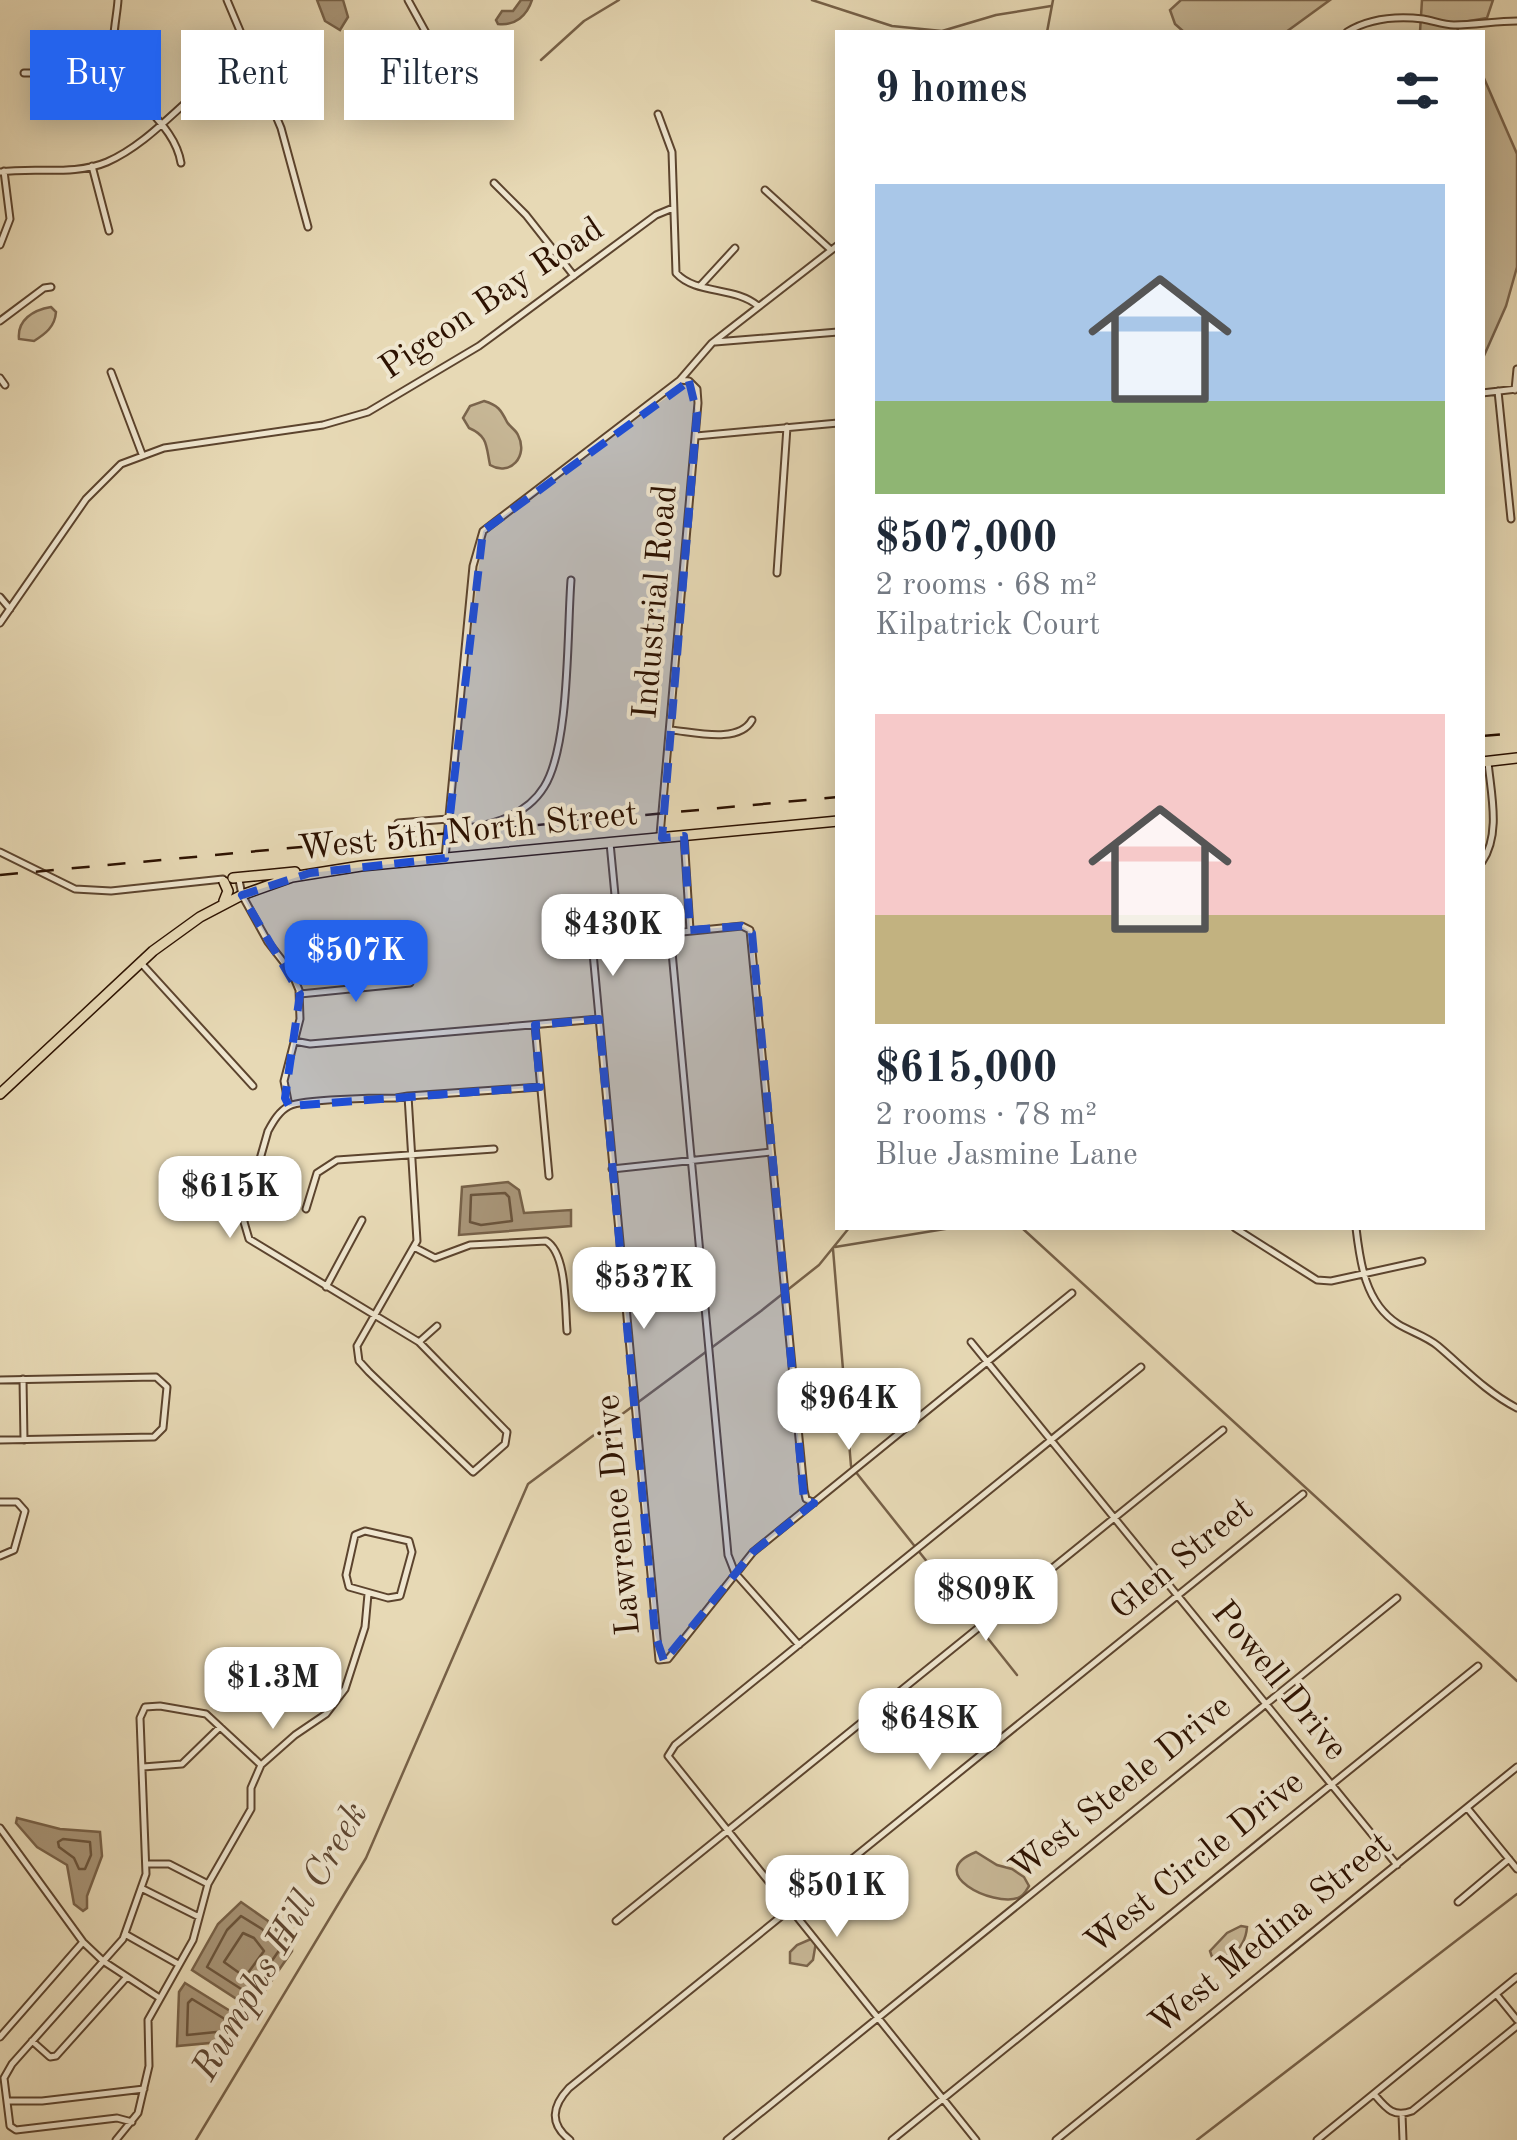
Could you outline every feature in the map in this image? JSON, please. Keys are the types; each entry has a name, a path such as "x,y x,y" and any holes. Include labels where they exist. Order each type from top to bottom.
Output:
{"main road":[{"path":"1486,762 1517,758"},
{"name":"West 5th North Street","path":"0,1094 182,928 242,895 302,874 835,821"},
{"path":"222,904 229,880 302,874"}],"street":[{"path":"116,30 118,0"},
{"path":"227,0 238,30"},
{"path":"408,0 424,30"},
{"path":"1354,30 1381,19 1422,19 1457,25 1517,20"},
{"path":"24,73 30,73"},
{"path":"0,245 10,219 2,171 92,166 125,151 181,105"},
{"path":"658,114 672,152 676,273 683,280 742,296 758,306"},
{"path":"157,120 176,145 181,163"},
{"path":"276,120 287,144 308,226"},
{"path":"92,166 109,230"},
{"path":"494,183 574,276"},
{"path":"445,858 473,566 482,532 680,380 712,342 834,248 765,190"},
{"name":"Pigeon Bay Road","path":"0,623 96,485 114,468 142,454 323,425 368,412 479,346 660,212 673,208"},
{"path":"701,285 735,248"},
{"path":"0,321 50,287"},
{"path":"712,342 835,332"},
{"path":"1485,393 1516,390 1517,369"},
{"path":"112,372 142,454"},
{"name":"Industrial Road","path":"658,838 671,730 695,436 696,389 690,381 680,380"},
{"path":"1498,392 1511,519"},
{"path":"695,436 835,423"},
{"path":"777,573 786,428"},
{"path":"448,828 472,830 496,824 544,789 557,754 562,718 571,580"},
{"path":"0,597 10,609"},
{"path":"671,730 733,733 746,730 752,720"},
{"path":"1485,857 1492,844 1493,828 1486,762"},
{"path":"398,824 448,819"},
{"path":"684,836 690,930"},
{"path":"610,843 619,938"},
{"path":"0,852 75,889 111,891 229,880 241,883 242,895 268,942 292,972 300,994 300,1019 284,1081 289,1106"},
{"path":"562,944 690,930 746,926 750,930 804,1490 806,1499 814,1503"},
{"path":"664,932 672,952 726,1548 736,1573 798,1645"},
{"name":"Lawrence Drive","path":"592,942 658,1658 664,1661 736,1573"},
{"path":"141,962 253,1086"},
{"path":"300,994 410,984"},
{"path":"294,1040 310,1044 599,1019"},
{"path":"532,1025 549,1176"},
{"path":"408,1096 418,1236 414,1247 374,1315 357,1346 358,1361 468,1470 478,1470 505,1444 507,1432 419,1342 374,1315 326,1286 254,1244 243,1233 246,1208 268,1131 289,1106 408,1096 540,1087"},
{"path":"306,1209 317,1173 330,1162 494,1149"},
{"path":"612,1169 771,1152"},
{"path":"326,1286 362,1220"},
{"path":"1238,1230 1317,1280 1331,1281 1422,1261"},
{"path":"1356,1230 1363,1272 1375,1300 1388,1316 1435,1344 1494,1396 1517,1408"},
{"path":"414,1247 436,1258 470,1245 546,1241 554,1246 560,1260 567,1332"},
{"path":"736,1573 753,1552 1072,1293"},
{"path":"419,1342 437,1326"},
{"name":"Powell Drive","path":"971,1342 1397,1865"},
{"path":"976,2140 670,1763 670,1751 1140,1367"},
{"path":"0,1380 156,1376 166,1387 163,1428 154,1437 0,1440"},
{"path":"23,1379 24,1440"},
{"path":"616,1921 1223,1430"},
{"name":"Glen Street","path":"570,2140 558,2129 555,2107 580,2079 1302,1494"},
{"path":"0,1502 16,1502 26,1512 14,1550 0,1556"},
{"path":"365,1531 409,1541 412,1552 400,1596 368,1594 349,1587 346,1575 355,1535 365,1531"},
{"path":"116,2140 138,2113 149,2066 148,2020 193,1940 208,1884 251,1809 250,1788 261,1765 295,1734 326,1714 346,1689 365,1627 368,1594"},
{"name":"West Steele Drive","path":"727,2140 1397,1598"},
{"name":"West Circle Drive","path":"892,2140 1478,1666"},
{"path":"132,2122 117,2118 16,2130 10,2126 4,2078 125,1934 146,1864 140,1718 145,1707 206,1714 261,1765"},
{"path":"143,1767 182,1764 220,1727"},
{"name":"West Medina Street","path":"1056,2140 1517,1767"},
{"path":"1467,1808 1517,1868"},
{"path":"0,1828 83,1942 126,1978 158,1997"},
{"path":"1458,1902 1509,1859"},
{"path":"146,1864 170,1864 208,1884"},
{"path":"141,1888 199,1917"},
{"path":"125,1934 178,1964"},
{"path":"0,2037 83,1942"},
{"path":"32,2041 50,2057 56,2056 126,1978"},
{"path":"1317,2140 1517,1978"},
{"path":"1374,2094 1387,2109 1402,2114 1412,2111 1517,2023 1496,1994"},
{"path":"0,2065 7,2071"},
{"path":"7,2102 144,2089"},
{"path":"1402,2114 1403,2140"}],"highlighted area":[{"path":"689,381 697,414 662,838 684,836 690,930 742,926 752,933 804,1500 814,1503 753,1552 664,1661 655,1634 599,1019 535,1025 540,1087 289,1106 285,1098 300,994 242,895 310,873 445,858 483,531"}],"shaded area":[{"path":"1181,0 1330,0 1289,30 1182,30 1170,10"},
{"path":"1422,0 1493,0 1487,18 1457,23 1458,30 1420,30"},
{"path":"1485,81 1517,154 1517,267 1506,306 1485,353"},
{"path":"51,307 56,312 49,330 34,341 19,339 21,326 28,317"},
{"path":"484,401 498,408 518,435 521,450 511,466 490,465 483,438 463,418 470,406"},
{"path":"976,1852 1024,1877 1029,1886 1023,1895 993,1898 959,1878 957,1869 962,1860"},
{"path":"1247,1927 1238,1949 1232,1955 1212,1957 1210,1951 1227,1933"},
{"path":"811,1939 816,1942 813,1960 807,1966 790,1963 790,1952"}],"water":[{"path":"317,0 343,0 348,17 340,30 325,21"},
{"path":"521,0 532,0 524,15 515,22 498,24 496,20 502,11 513,11"},
{"path":"508,1182 519,1190 524,1213 571,1210 571,1226 459,1235 462,1187"},
{"path":"17,1818 60,1829 100,1832 102,1856 83,1911 74,1904 67,1865 37,1847 16,1823"},
{"path":"241,1902 292,1945 292,1951 252,2009 192,1970 218,1924"},
{"path":"185,1983 243,2019 231,2041 177,2046 179,1992"}],"waterway":[{"path":"541,60 584,21 619,0"},
{"path":"812,0 892,26 932,30"},
{"name":"Rumphs Hill Creek","path":"1047,30 1053,0"},
{"path":"945,30 996,15 1051,6"},
{"name":"Rumphs Hill Creek","path":"196,2140 366,1858 528,1484 819,1265 847,1230"},
{"path":"835,1247 939,1230"},
{"path":"1024,1230 1517,1681"},
{"path":"833,1249 851,1466 1017,1675"},
{"path":"1197,2140 1517,1894"}],"railway":[{"path":"1485,736 1517,733"},
{"path":"0,875 835,797"}]}
